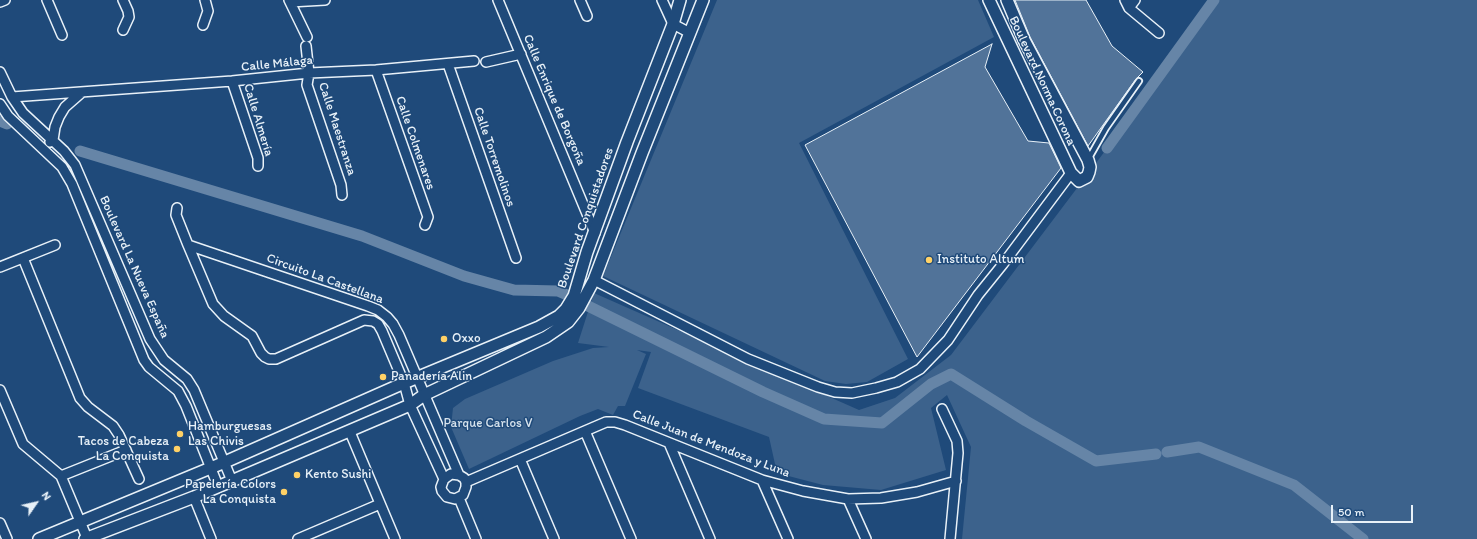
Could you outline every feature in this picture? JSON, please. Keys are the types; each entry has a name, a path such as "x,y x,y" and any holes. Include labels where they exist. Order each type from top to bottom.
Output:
{"street":[{"path":"0,2 5,0"},
{"path":"47,0 62,35"},
{"path":"123,0 129,17 123,30"},
{"path":"203,25 208,12 205,0"},
{"path":"306,37 290,1 325,0"},
{"name":"Calle Enrique de Borgoña","path":"498,0 595,233"},
{"path":"580,0 587,16"},
{"path":"662,0 673,24 690,33"},
{"name":"Boulevard Conquistadores","path":"39,539 211,468 404,383 539,327 559,316 566,309 574,296 587,252 627,142 673,24 680,0"},
{"name":"Boulevard Conquistadores","path":"86,539 194,497 350,432 410,405 424,395 546,337 568,322 579,308 594,280 702,0"},
{"name":"Boulevard Norma Corona","path":"989,0 1071,173"},
{"name":"Boulevard Norma Corona","path":"1007,0 1024,40 1088,160"},
{"path":"1135,0 1127,4 1159,33"},
{"path":"1010,47 1024,40"},
{"name":"Calle Maestranza","path":"306,46 309,73 307,85 341,185 342,195"},
{"path":"486,62 521,54"},
{"name":"Calle Málaga","path":"12,97 81,93 232,81 309,73 376,70 474,61"},
{"name":"Calle Torremolinos","path":"448,64 516,258"},
{"name":"Calle Colmenares","path":"376,70 428,218 425,225"},
{"name":"Boulevard La Nueva España","path":"0,72 12,97 23,113 53,140 76,165 150,339 164,360 186,379 194,390 232,480"},
{"name":"Calle Almería","path":"232,81 258,158 258,166"},
{"path":"41,146 53,140 55,127 59,117 65,107 81,93"},
{"name":"Boulevard La Nueva España","path":"0,104 8,116 41,146 62,168 72,184 144,360 149,367 178,391 186,406 218,486"},
{"path":"594,280 748,359 818,387 835,392 852,393 876,388 897,382 920,369 948,340 978,295 1071,173 1079,181 1087,177 1090,167 1088,160"},
{"name":"Circuito La Castellana","path":"177,208 176,215 213,304 224,316 252,336 264,357 276,359 364,320 372,320 378,324 404,383 410,405 444,479"},
{"path":"0,267 55,245"},
{"name":"Circuito La Castellana","path":"188,245 338,295 378,310 388,317 393,324 463,479"},
{"path":"23,258 80,398 88,407 113,426 119,434 139,479"},
{"path":"372,320 378,310"},
{"path":"0,390 23,444 61,476 86,539"},
{"path":"942,409 957,441 958,453 950,539"},
{"name":"Calle Juan de Mendoza y Luna","path":"463,479 520,459 606,422 616,422 762,480 803,491 848,498 881,498 917,492 956,481"},
{"path":"585,430 631,539"},
{"path":"350,432 396,539"},
{"path":"669,443 710,539"},
{"path":"61,476 126,450"},
{"path":"520,459 554,539"},
{"path":"451,474 463,479 465,491 459,498 451,498 444,494 441,487 444,479 451,474"},
{"path":"762,480 788,539"},
{"path":"194,497 211,539"},
{"path":"459,498 476,539"},
{"path":"848,498 866,539"},
{"path":"298,539 380,504"},
{"path":"0,523 7,539"}],"lane":[{"path":"1088,160 1106,128 1139,81"}],"green space":[{"path":"717,0 978,0 994,37 799,143 908,359 867,382 846,384 825,381 603,276"},
{"name":"Parque Carlos V","path":"1219,0 1477,0 1477,539 962,539 971,447 947,395 931,408 946,470 881,490 823,485 777,473 769,437 638,388 651,352 637,350 646,354 625,406 618,406 613,415 598,409 580,416 469,469 451,427 453,408 465,399 553,361 593,348 609,347 578,343 594,293 859,410 895,398 951,355"}],"building":[{"path":"1015,0 1086,0 1112,46 1143,72 1136,79 1088,146 1030,37"},
{"name":"Instituto Altum","path":"992,44 985,67 1028,141 1049,143 1061,168 917,357 805,145"}],"waterway":[{"path":"1107,148 1214,0"},
{"path":"0,121 7,124"},
{"path":"80,151 362,236 464,276 514,290 558,291 567,295"},
{"path":"588,306 763,392 824,419 882,423 931,384 951,374 1026,421 1096,461 1156,454"},
{"path":"1167,452 1199,447 1294,485 1363,539"}],"place":[{"name":"Instituto Altum","path":"929,260"},
{"name":"Oxxo","path":"444,339"},
{"name":"Panadería Alin","path":"383,377"},
{"name":"Hamburguesas Las Chivis","path":"180,434"},
{"name":"Tacos de Cabeza La Conquista","path":"177,449"},
{"name":"Kento Sushi","path":"297,475"},
{"name":"Papelería Colors La Conquista","path":"284,492"}]}
